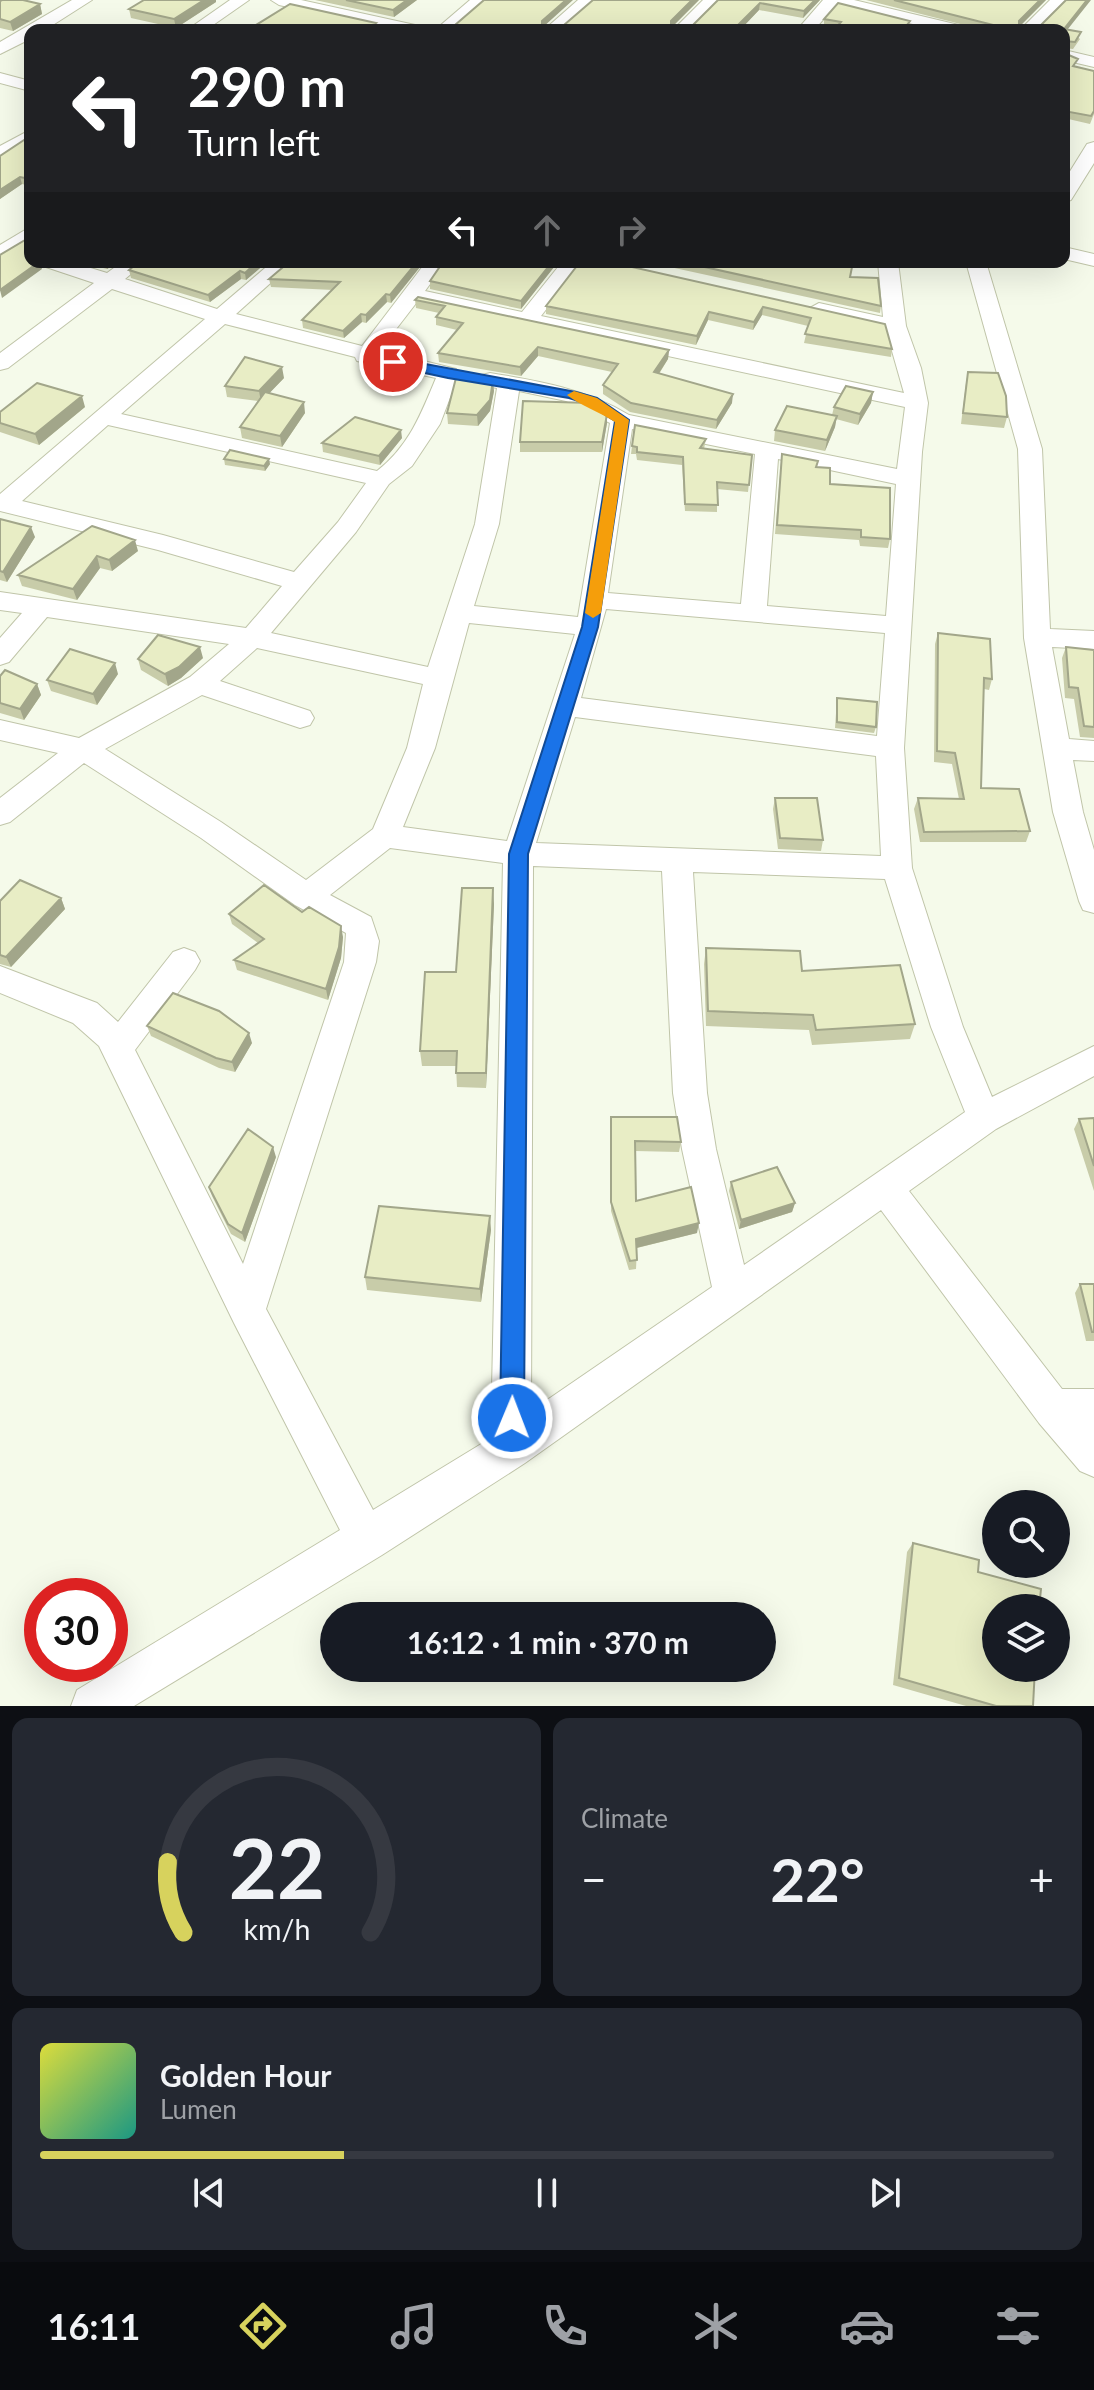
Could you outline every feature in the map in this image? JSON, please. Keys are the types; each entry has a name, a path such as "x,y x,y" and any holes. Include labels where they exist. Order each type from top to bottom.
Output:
{"street":[{"path":"44,24 84,0"},
{"path":"204,24 241,0"},
{"path":"279,0 389,24"},
{"path":"330,24 364,0"},
{"path":"450,24 480,0"},
{"path":"559,24 588,0"},
{"path":"687,24 712,0"},
{"path":"811,24 833,0 915,24"},
{"path":"1034,24 1059,0"},
{"path":"41,6 66,11"},
{"path":"0,49 24,36"},
{"path":"1070,56 1094,62"},
{"path":"0,78 24,84"},
{"path":"1,153 24,139"},
{"path":"1070,186 1094,148"},
{"path":"3,250 24,237"},
{"path":"3,250 24,255"},
{"path":"1070,254 1094,260"},
{"path":"69,268 222,317 365,356 593,401 622,420 908,479"},
{"path":"0,363 127,268"},
{"path":"2,504 277,268"},
{"path":"365,356 431,268"},
{"path":"527,319 568,268"},
{"path":"881,268 917,403 908,479 890,748 897,868 947,1027 984,1118"},
{"path":"978,268 1030,449 1037,638 1078,853 1094,901"},
{"path":"410,294 917,403"},
{"path":"804,306 895,326"},
{"path":"0,814 83,749 200,684 252,638 347,527 381,479 404,461 423,434 448,374"},
{"path":"306,896 385,836 421,748 438,678 487,524 509,383"},
{"path":"101,417 381,479"},
{"path":"511,1449 518,854 593,614 622,420"},
{"path":"753,615 767,450"},
{"path":"2,504 163,543 299,582"},
{"path":"0,601 252,638 438,678"},
{"path":"0,656 40,608"},
{"path":"460,613 753,615 900,626"},
{"path":"1037,638 1094,640"},
{"path":"200,684 300,718"},
{"path":"565,706 890,748"},
{"path":"0,730 83,749 306,896 360,926 361,952 247,1310"},
{"path":"1058,749 1094,751"},
{"path":"385,836 518,854 897,868"},
{"path":"677,862 690,1093 699,1149 732,1295"},
{"path":"117,1048 184,961"},
{"path":"0,979 85,1013 101,1026 117,1048 247,1310 367,1540"},
{"path":"93,1706 511,1449 984,1118 1094,1060"},
{"path":"884,1186 1053,1409 1094,1457"},
{"path":"1053,1409 1094,1408"}],"building":[{"path":"2,0 40,4 10,22 0,19"},
{"path":"144,0 204,0 174,19 129,9"},
{"path":"346,0 407,0 393,10"},
{"path":"484,0 566,0 542,24 456,24"},
{"path":"593,0 692,0 671,24 565,24"},
{"path":"718,0 815,0 804,11 760,3 739,24 694,24"},
{"path":"894,0 1040,0 1019,24 989,24"},
{"path":"1066,0 1087,0 1068,24 1042,24"},
{"path":"838,3 910,21 908,24 839,24 841,22 824,19"},
{"path":"290,4 376,23 375,24 258,24"},
{"path":"1070,30 1081,32 1075,42 1070,42"},
{"path":"1070,56 1078,59 1073,66 1094,71 1094,111 1091,116 1070,112"},
{"path":"24,140 24,178 20,177 0,190 0,156"},
{"path":"24,241 24,268 31,268 0,290 0,255"},
{"path":"250,268 245,273 240,271 208,295 129,270"},
{"path":"282,268 412,268 390,295 386,294 366,315 361,314 343,331 302,320 340,282 269,279"},
{"path":"439,268 547,268 521,301 430,281"},
{"path":"575,268 637,268 885,324 892,349 805,334 811,318 763,307 754,322 709,312 697,336 546,306"},
{"path":"709,268 852,268 850,277 878,278 881,306"},
{"path":"418,297 669,350 654,372 733,394 717,420 631,403 603,385 618,364 538,347 520,367 438,353 463,323 436,317 445,306 415,300"},
{"path":"245,357 282,367 259,391 225,386"},
{"path":"968,372 998,373 1006,396 1007,417 963,413"},
{"path":"457,374 493,380 490,400 477,415 447,413"},
{"path":"37,383 82,396 35,434 0,423 0,412"},
{"path":"846,386 873,392 860,414 834,407"},
{"path":"265,392 304,402 280,436 240,427"},
{"path":"523,401 590,403 607,414 602,442 520,442"},
{"path":"787,406 837,416 827,440 775,430"},
{"path":"355,417 401,430 379,456 322,443"},
{"path":"635,425 706,439 700,448 752,455 749,485 717,482 718,505 685,504 683,457 637,452 637,447 632,446"},
{"path":"230,450 269,459 264,466 224,459"},
{"path":"782,454 818,461 816,467 830,468 830,484 890,488 890,539 861,537 861,530 777,525"},
{"path":"0,519 31,527 3,572 0,571"},
{"path":"92,526 135,540 109,560 97,556 73,589 18,575"},
{"path":"938,633 990,639 992,679 984,678 981,788 1019,789 1030,831 924,832 918,798 964,799 955,753 937,751"},
{"path":"158,635 200,647 179,667 165,674 138,659"},
{"path":"1066,647 1094,650 1094,727 1084,726 1078,688 1069,687"},
{"path":"70,649 115,663 93,694 47,680"},
{"path":"5,670 37,684 20,709 0,703 0,676"},
{"path":"837,698 877,702 876,727 837,722"},
{"path":"775,798 817,798 823,840 780,838"},
{"path":"20,880 61,898 6,957 0,955 0,901"},
{"path":"264,885 302,912 309,907 341,926 339,947 326,989 234,960 264,939 229,914"},
{"path":"462,888 493,888 486,1073 456,1073 457,1051 420,1051 425,972 456,972"},
{"path":"706,948 800,951 802,971 900,965 915,1024 816,1030 813,1015 708,1011"},
{"path":"173,993 219,1011 249,1033 232,1062 216,1058 147,1026"},
{"path":"611,1117 677,1117 681,1142 635,1141 636,1201 691,1187 699,1223 636,1239 637,1260 630,1261 611,1202"},
{"path":"1094,1118 1094,1166 1079,1119"},
{"path":"248,1129 273,1147 242,1233 228,1224 209,1187"},
{"path":"777,1167 795,1203 741,1220 731,1182"},
{"path":"379,1206 490,1216 480,1289 365,1277"},
{"path":"1080,1284 1094,1284 1094,1332 1092,1332"},
{"path":"913,1543 979,1560 978,1572 982,1573 982,1578 1000,1578 1041,1589 1040,1594 982,1594 982,1682 1034,1682 1033,1706 996,1706 899,1678"}],"slow traffic":[{"path":"574,395 593,401 622,420 593,613"}],"route":[{"path":"393,362 571,394 593,401 622,420 590,627 518,854 512,1418"}]}
